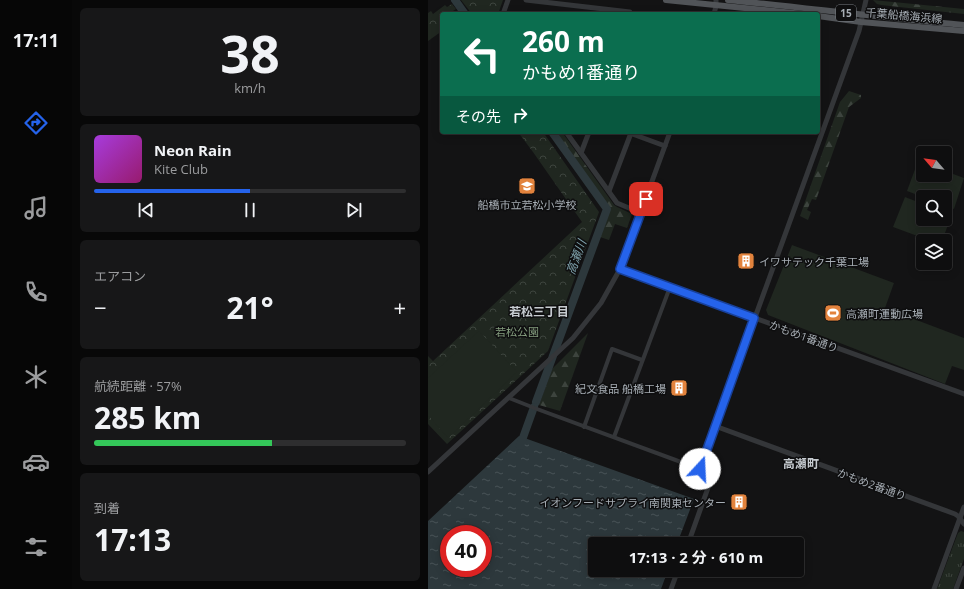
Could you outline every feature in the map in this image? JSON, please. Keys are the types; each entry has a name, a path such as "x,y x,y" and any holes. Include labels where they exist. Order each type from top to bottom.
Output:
{"main road":[{"path":"666,0 717,2 789,12"},
{"name":"千葉船橋海浜線","path":"728,0 794,7 862,19 964,31"},
{"name":"千葉船橋海浜線","path":"820,16 964,25"}],"street":[{"path":"503,12 508,0"},
{"path":"526,0 630,12"},
{"path":"700,469 862,19 866,0"},
{"path":"714,12 717,2"},
{"path":"567,134 617,203 641,213"},
{"path":"581,153 588,134"},
{"path":"609,191 629,134"},
{"path":"632,134 665,146"},
{"path":"428,472 559,352 573,338 601,303 620,269 669,134"},
{"name":"かもめ1番通り","path":"620,269 964,394"},
{"path":"614,437 670,287"},
{"path":"584,427 612,349 642,360"},
{"path":"509,398 537,410 700,469 708,474 709,485 690,537"},
{"name":"かもめ2番通り","path":"715,426 955,514 960,518"},
{"path":"934,589 964,507"},
{"path":"960,518 964,524"},
{"path":"956,589 964,568"},
{"path":"676,577 672,588 678,589"}],"green space":[{"path":"461,0 503,0 499,12 470,12"},
{"path":"873,0 964,9 964,14 881,5 877,4"},
{"path":"452,4 456,9 454,12 440,12 440,32 428,41 428,13 431,11 433,14 445,5 447,7"},
{"path":"849,91 861,95 861,98 849,107 816,200 812,199 807,210 811,212 808,220 800,216 840,102"},
{"name":"若松公園","path":"520,134 544,134 599,212 548,351 447,444 428,424 428,356 433,361 582,222"},
{"path":"556,134 563,134 614,205 632,214 627,228 615,224 609,240 600,237 610,209"},
{"path":"916,166 916,182 952,182 952,174 964,178 954,209 952,208 952,190 916,190 916,194 907,191"},
{"path":"905,197 916,201 916,226 948,226 945,234 916,234 916,235 893,227"},
{"name":"高瀬町運動広場","path":"792,245 894,283 885,308 964,338 964,370 952,366 945,384 768,315 766,310"},
{"path":"479,331 517,372 448,438 428,415 428,378"},
{"path":"588,333 560,411 539,405 552,369"},
{"path":"961,531 964,532 964,559 953,589 937,589 958,533"}],"water":[{"path":"519,436 694,499 680,537 588,537 588,577 665,577 661,589 428,589 428,521"}],"waterway":[{"name":"高瀬川","path":"455,0 464,12"},
{"name":"高瀬川","path":"536,402 607,209 553,134"},
{"name":"高瀬川","path":"520,446 534,407"}],"place":[{"name":"船橋市立若松小学校","path":"527,186"},
{"name":"イワサテック千葉工場","path":"746,261"},
{"name":"高瀬町運動広場","path":"833,313"},
{"name":"紀文食品 船橋工場","path":"679,388"},
{"name":"イオンフードサプライ南関東センター","path":"739,502"}],"district":[{"name":"若松三丁目","path":"539,311"},
{"name":"高瀬町","path":"801,463"}],"route":[{"path":"646,199 620,269 754,318 700,469"}]}
